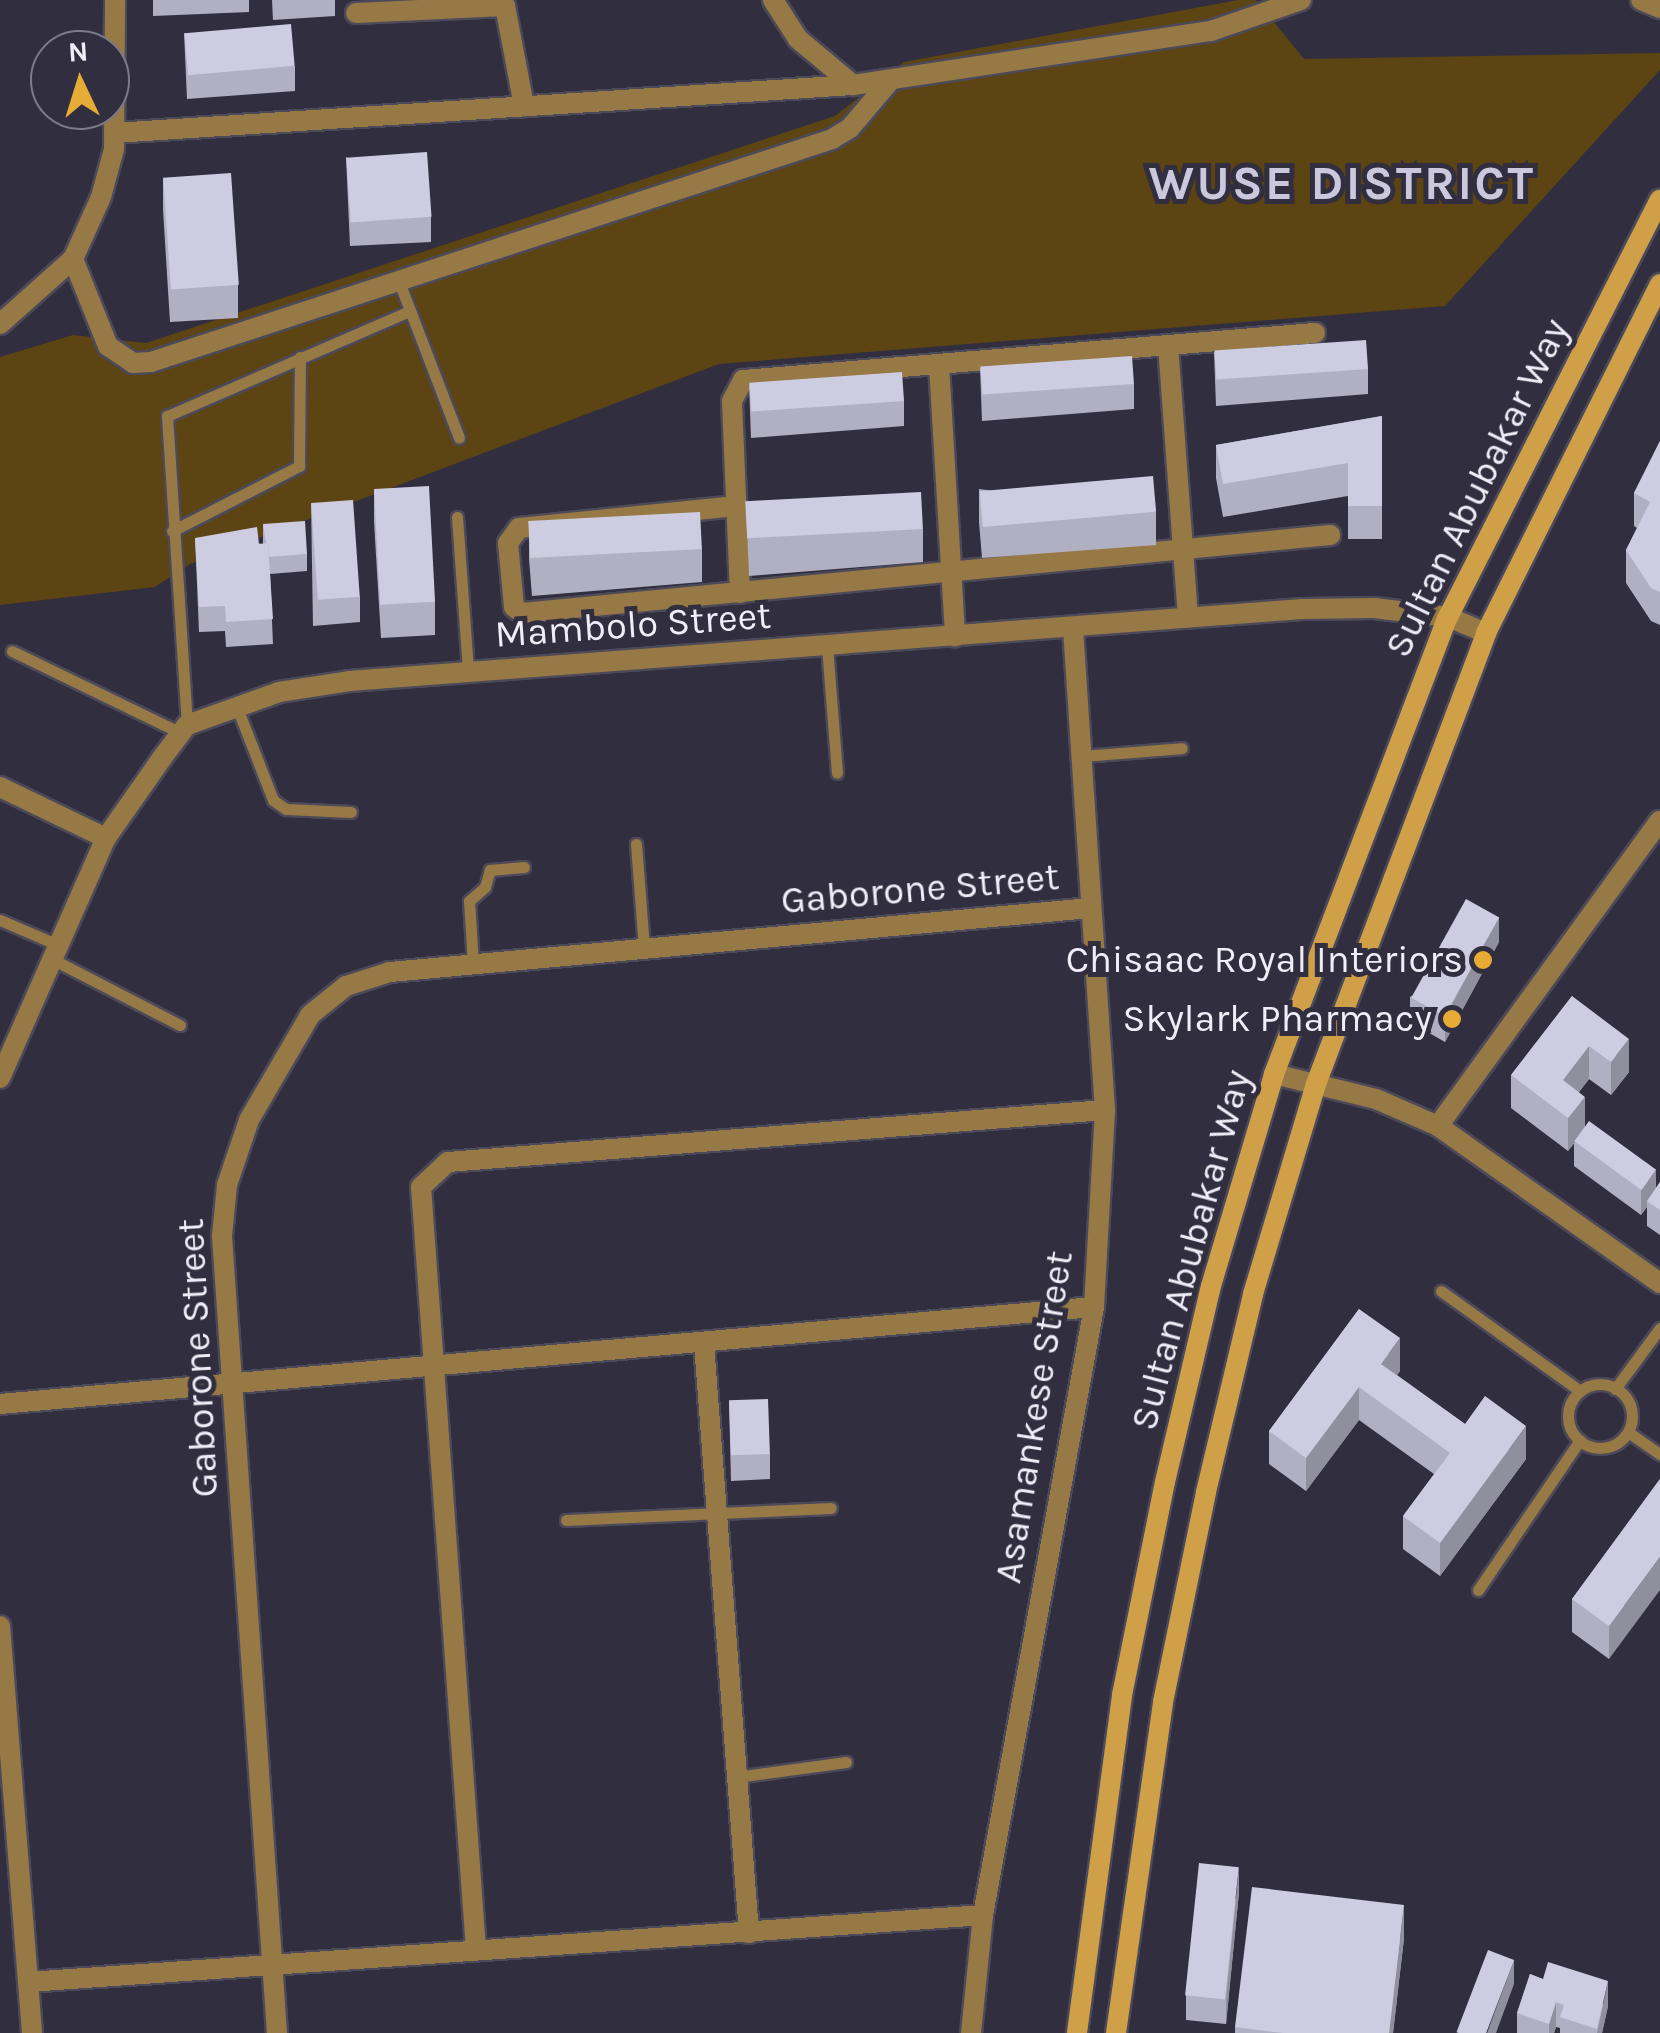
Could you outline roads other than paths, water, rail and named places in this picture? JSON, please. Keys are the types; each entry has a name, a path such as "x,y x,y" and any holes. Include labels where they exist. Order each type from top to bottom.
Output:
{"main road":[{"name":"Sultan Abubakar Way","path":"1076,2033 1122,1695 1165,1482 1211,1286 1274,1074 1448,617 1660,200"},
{"name":"Sultan Abubakar Way","path":"1116,2033 1163,1702 1206,1492 1252,1294 1316,1084 1486,633 1660,284"}],"street":[{"path":"0,324 72,258 102,197 114,133 114,0"},
{"path":"773,0 798,40 853,85"},
{"path":"114,133 889,82 1211,31 1302,0"},
{"path":"1641,0 1660,8"},
{"path":"356,13 506,6 524,106"},
{"path":"72,258 99,333 117,356 133,363 832,139 850,128 889,82"},
{"path":"740,593 732,401 742,380 1315,333"},
{"path":"1168,344 1188,617"},
{"path":"939,365 954,637"},
{"path":"736,506 520,528 508,543 511,599 522,613 1182,554 1330,535"},
{"name":"Mambolo Street","path":"184,729 236,705 348,681 1188,617 1356,608 1448,617 1486,633"},
{"name":"Asamankese Street","path":"971,2033 983,1915 1094,1307 1105,1110 1073,628"},
{"path":"0,1078 106,838 184,729"},
{"path":"0,787 106,838"},
{"path":"1438,1126 1660,821"},
{"name":"Gaborone Street","path":"278,2033 222,1236 227,1184 277,1063 310,1015 346,986 390,972 1091,908"},
{"path":"1274,1074 1376,1099 1438,1126 1660,1284"},
{"path":"476,1950 420,1187 448,1162 1105,1110"},
{"path":"0,1404 231,1387 1094,1307"},
{"path":"704,1344 749,1933"},
{"path":"0,1626 7,1808 32,2033"},
{"path":"28,1982 983,1915"}],"lane":[{"path":"398,278 459,438"},
{"path":"12,652 184,729 167,416 410,312"},
{"path":"172,530 299,466 300,357"},
{"path":"457,516 468,672"},
{"path":"827,646 837,773"},
{"path":"236,705 273,800 286,810 351,812"},
{"path":"1081,756 1182,748"},
{"path":"636,844 644,949"},
{"path":"473,964 469,901 485,887 490,870 524,867"},
{"path":"0,920 180,1024"},
{"path":"1441,1292 1580,1392 1616,1388 1660,1328"},
{"path":"1580,1440 1609,1447 1628,1432 1631,1408 1616,1388"},
{"path":"1580,1392 1568,1413 1580,1440"},
{"path":"1628,1432 1660,1454"},
{"path":"1478,1590 1580,1440"},
{"path":"566,1520 832,1508"},
{"path":"736,1777 846,1762"}],"place":[{"name":"Chisaac Royal Interiors","path":"1483,960"},
{"name":"Skylark Pharmacy","path":"1452,1019"}],"district":[{"name":"WUSE DISTRICT","path":"1342,184"}]}
